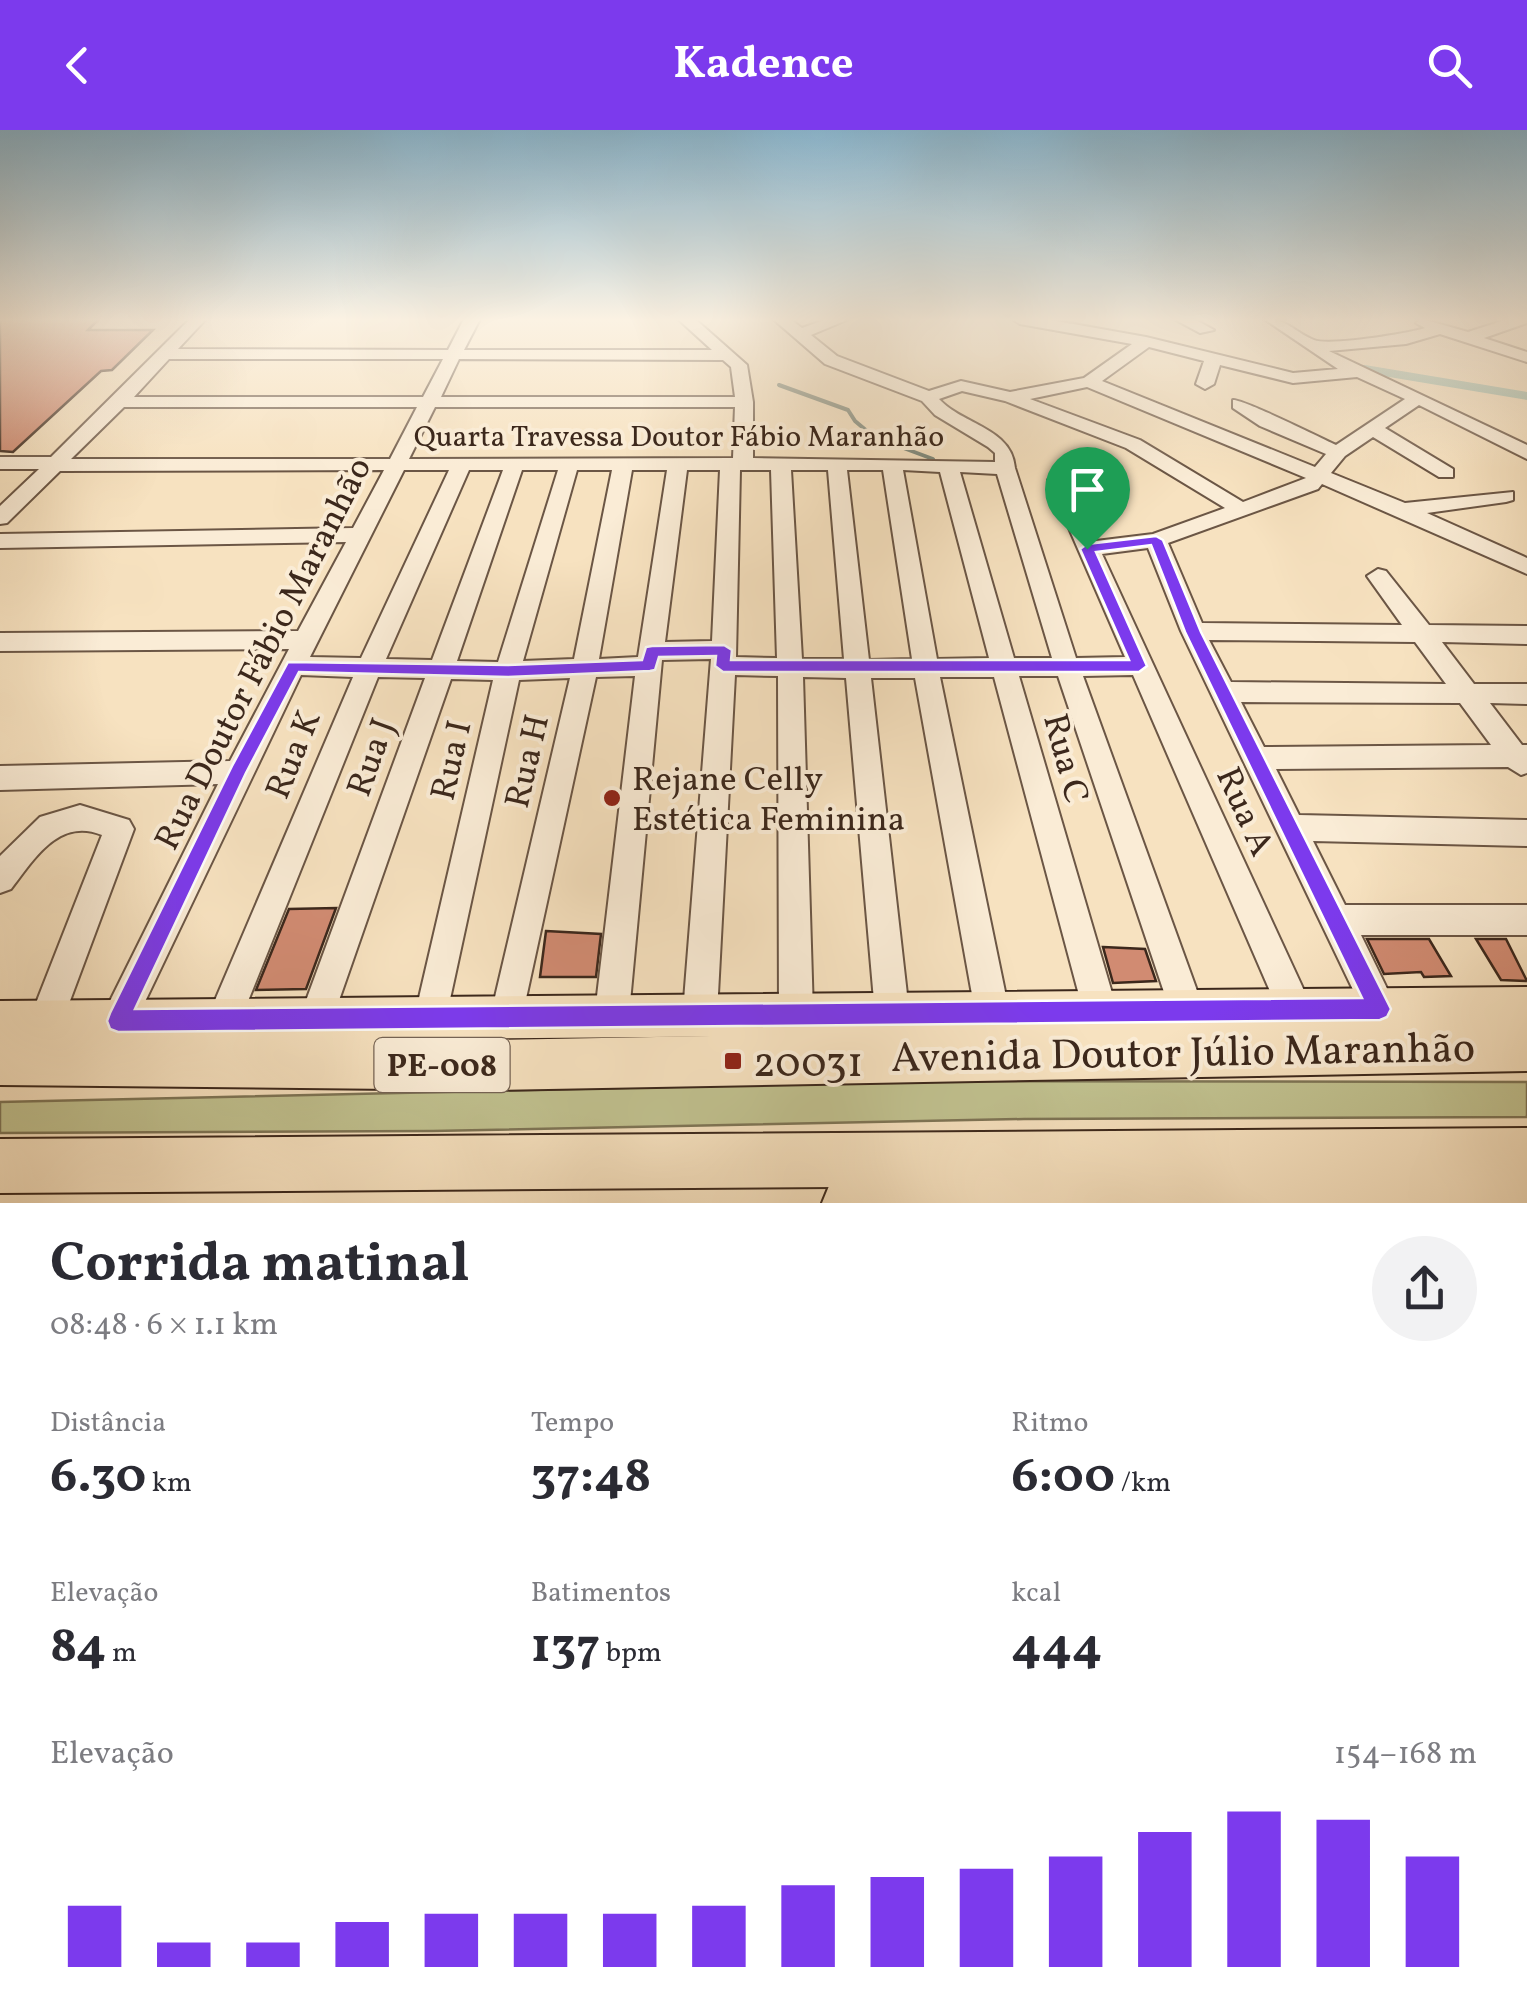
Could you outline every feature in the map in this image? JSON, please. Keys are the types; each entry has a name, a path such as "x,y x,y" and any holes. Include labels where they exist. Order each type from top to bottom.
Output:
{"highway":[{"name":"Avenida Doutor Júlio Maranhão","path":"0,1060 488,1066 1527,1046"},
{"path":"0,1166 1527,1154"}],"main road":[{"name":"Avenida Doutor Júlio Maranhão","path":"0,1022 508,1014 1527,1008"},
{"path":"846,1203 1527,1194"}],"street":[{"path":"0,518 151,369"},
{"name":"Rua Doutor Fábio Maranhão","path":"118,1021 238,772 446,369"},
{"path":"700,1013 736,465 744,402 740,369"},
{"path":"855,369 928,396 961,386 1010,397 1133,444 1240,509"},
{"path":"1010,397 1090,382 1108,369"},
{"path":"1205,384 1210,369"},
{"path":"1253,369 1293,378 1355,370 1527,454"},
{"path":"1090,382 1320,474 1527,567"},
{"path":"928,396 936,410 995,442 1007,458 1004,468 1066,668 1187,1010"},
{"path":"1087,549 1156,540 1300,489 1320,474 1338,452 1418,398"},
{"path":"120,402 744,402"},
{"path":"1238,404 1266,422 1338,452"},
{"path":"1370,428 1446,473"},
{"name":"Quarta Travessa Doutor Fábio Maranhão","path":"0,463 892,464 1004,468"},
{"path":"781,464 790,668 796,1012"},
{"path":"836,464 892,1012"},
{"path":"892,464 926,668 992,1011"},
{"name":"Rua H","path":"508,1014 585,668 622,465"},
{"path":"612,1014 651,658 678,465"},
{"name":"Rua K","path":"224,1019 368,668 460,466"},
{"name":"Rua J","path":"317,1017 514,466"},
{"name":"Rua I","path":"432,1016 508,671 568,466"},
{"name":"Rua C","path":"948,466 1100,1010"},
{"name":"Rua A","path":"1058,480 1295,1009"},
{"path":"1403,510 1506,496"},
{"path":"0,541 360,534"},
{"path":"1156,540 1193,632 1259,758 1380,1009"},
{"path":"1378,576 1523,761"},
{"path":"1193,632 1527,635"},
{"path":"0,642 308,640"},
{"path":"294,666 508,671 585,668 651,658 724,658 790,668 1139,666"},
{"path":"1224,692 1527,694"},
{"path":"1259,758 1523,761"},
{"path":"0,778 238,772"},
{"path":"0,879 39,832 54,821 92,820 120,830 46,1020"},
{"path":"1292,828 1527,833"},
{"path":"1336,920 1527,920"}],"green space":[{"path":"931,1081 1527,1082 1527,1117 1024,1119 433,1131 0,1133 0,1102"}],"building":[{"path":"0,369 113,369 101,371 13,452 0,451"},
{"path":"336,908 306,989 256,990 289,909"},
{"path":"546,931 601,934 596,977 540,977"},
{"path":"1367,939 1429,939 1451,976 1424,977 1421,972 1384,974"},
{"path":"1476,939 1506,939 1527,981 1501,980"},
{"path":"1103,947 1145,949 1156,981 1113,983"}],"waterway":[{"path":"1341,370 1363,369"},
{"path":"1365,369 1527,396"},
{"path":"779,385 848,410 874,437 933,459"}],"place":[{"name":"Rejane Celly Estética Feminina","path":"612,798"},
{"name":"20031","path":"733,1061"}],"route":[{"path":"1156,540 1193,632 1259,758 1380,1009 508,1014 118,1021 238,772 294,666 508,671 650,666 652,651 724,650 723,666 1139,666 1087,549 1156,540"}]}
